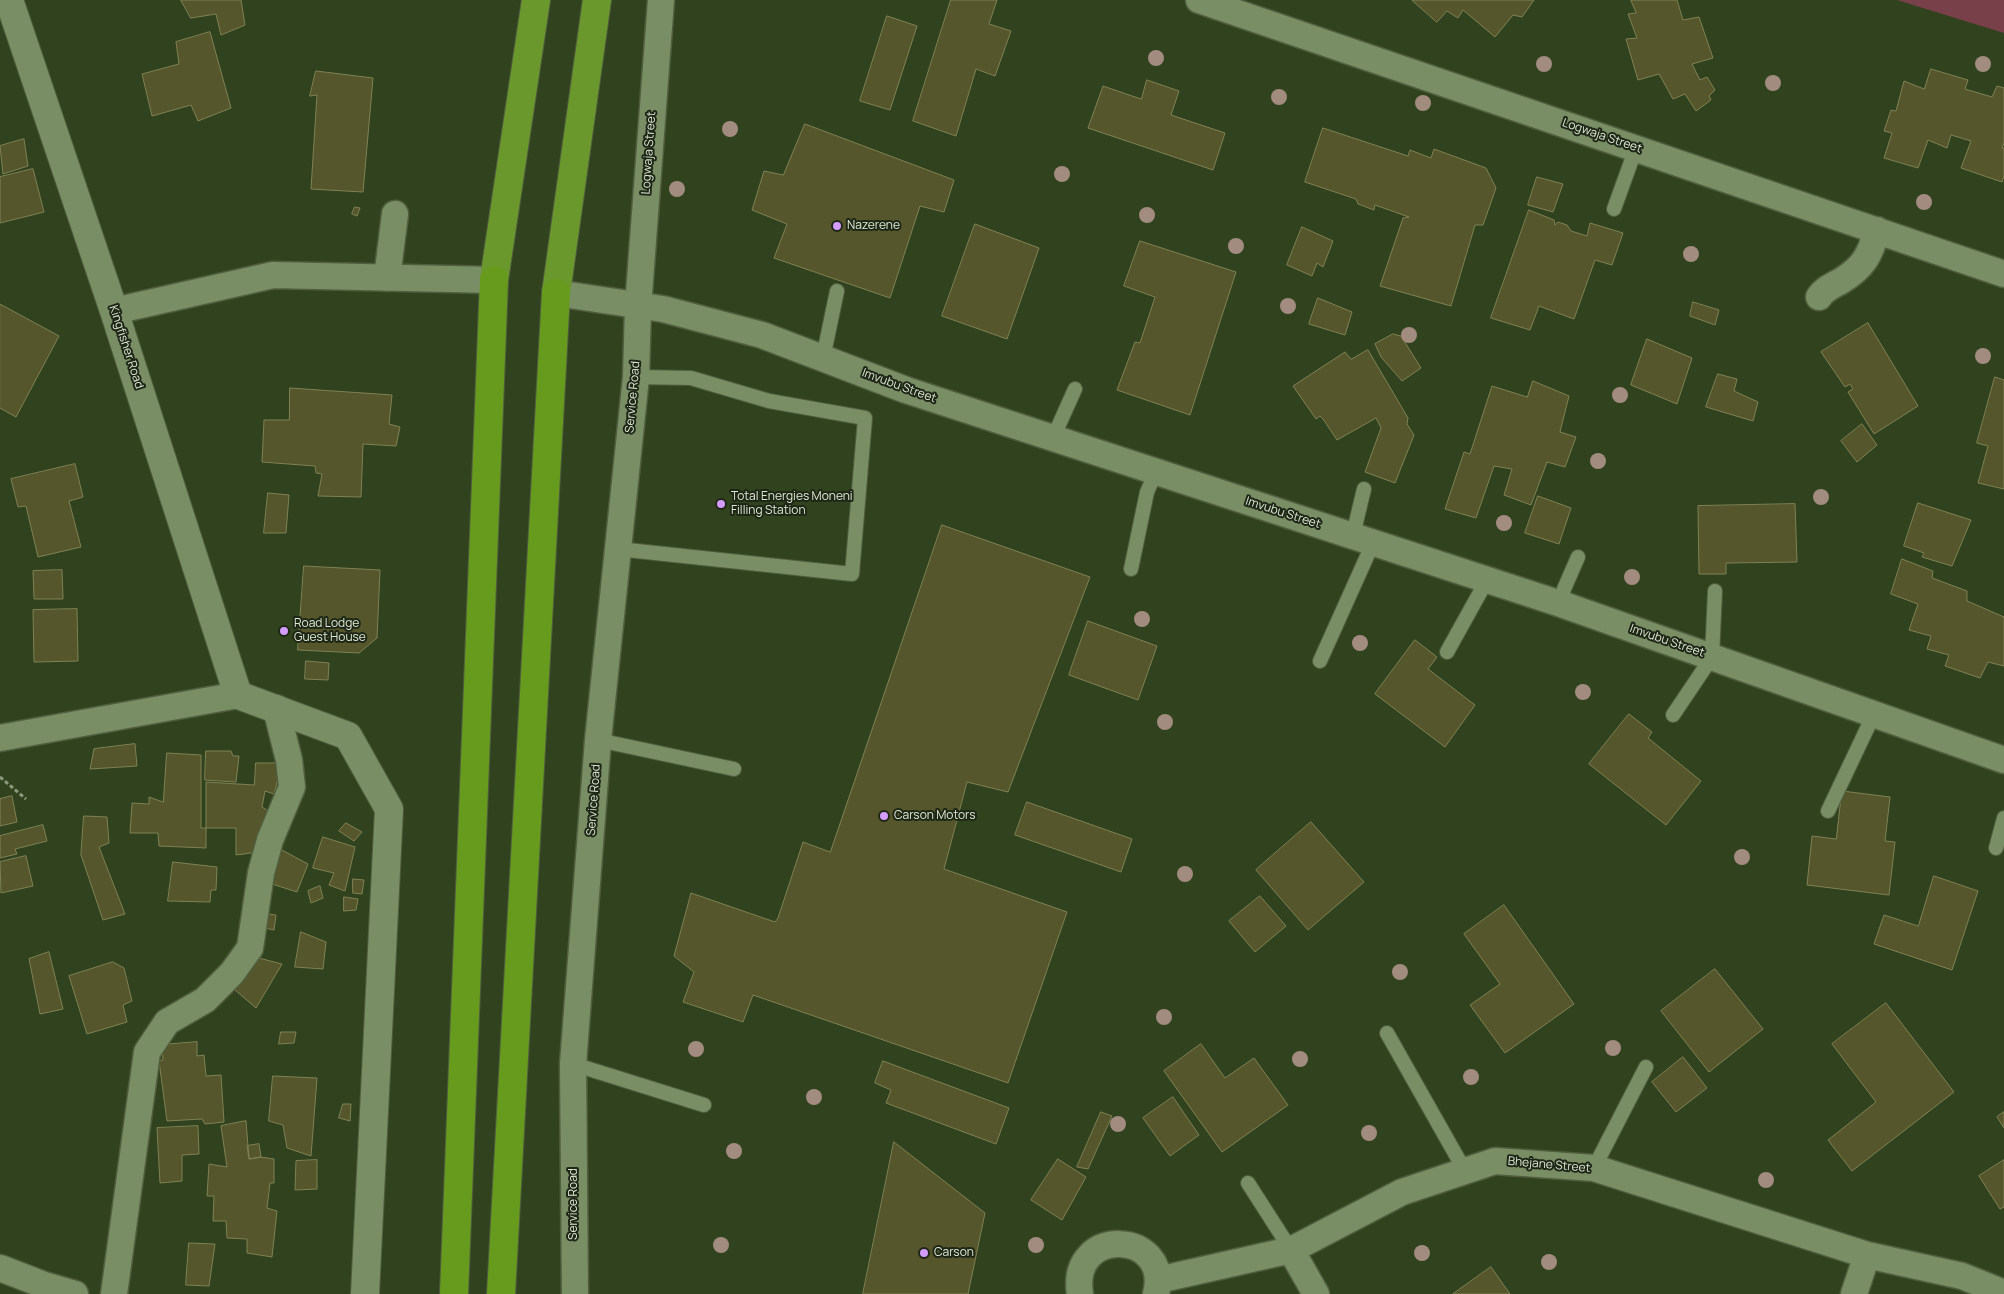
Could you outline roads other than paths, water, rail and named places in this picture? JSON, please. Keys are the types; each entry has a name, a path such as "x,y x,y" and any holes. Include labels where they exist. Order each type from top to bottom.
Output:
{"highway":[{"path":"454,1294 494,280 536,0"},
{"path":"501,1294 556,293 597,0"}],"street":[{"name":"Kingfisher Road","path":"9,0 114,311 238,695"},
{"name":"Logwaja Street","path":"638,306 661,0"},
{"name":"Logwaja Street","path":"1199,0 2004,274"},
{"path":"387,278 395,214"},
{"path":"1819,298 1823,292 1850,275 1870,254 1876,230"},
{"path":"114,311 273,275 494,280"},
{"name":"Imvubu Street","path":"556,293 663,309 762,335 906,390 1561,604 2004,760"},
{"name":"Service Road","path":"575,1294 574,1064 598,740 636,377 638,306"},
{"path":"0,738 238,695 348,736 389,809 365,1294"},
{"path":"114,1294 147,1052 167,1022 205,1000 232,972 250,948 261,873 270,840 292,787 289,760 276,708"},
{"name":"Bhejane Street","path":"1158,1287 1291,1250 1402,1192 1495,1161 1594,1168 1867,1255 1962,1276 2004,1293"},
{"path":"1080,1294 1078,1283 1081,1270 1087,1258 1098,1249 1110,1244 1123,1243 1142,1251 1155,1266 1158,1287"},
{"path":"1291,1250 1316,1294"},
{"path":"1854,1294 1867,1255"},
{"path":"0,1268 44,1285 76,1294"}],"lane":[{"path":"1614,209 1636,148"},
{"path":"823,358 837,291"},
{"path":"618,549 852,574 865,418 769,401 691,378 636,377"},
{"path":"1053,438 1074,389"},
{"path":"1131,569 1147,492 1156,472"},
{"path":"1320,661 1363,539 1364,489"},
{"path":"1561,604 1564,589 1578,557"},
{"path":"1447,652 1487,580"},
{"path":"1673,714 1712,657 1714,591"},
{"path":"1828,811 1874,714"},
{"path":"598,740 734,769"},
{"path":"1996,848 2004,818"},
{"path":"1387,1033 1465,1171"},
{"path":"574,1064 704,1105"},
{"path":"1594,1168 1646,1068"},
{"path":"1248,1183 1291,1250"}],"place":[{"name":"Nazerene","path":"837,226"},
{"name":"Total Energies Moneni Filling Station","path":"721,504"},
{"name":"Road Lodge Guest House","path":"284,631"},
{"name":"Carson Motors","path":"884,816"},
{"name":"Carson","path":"924,1253"}]}
